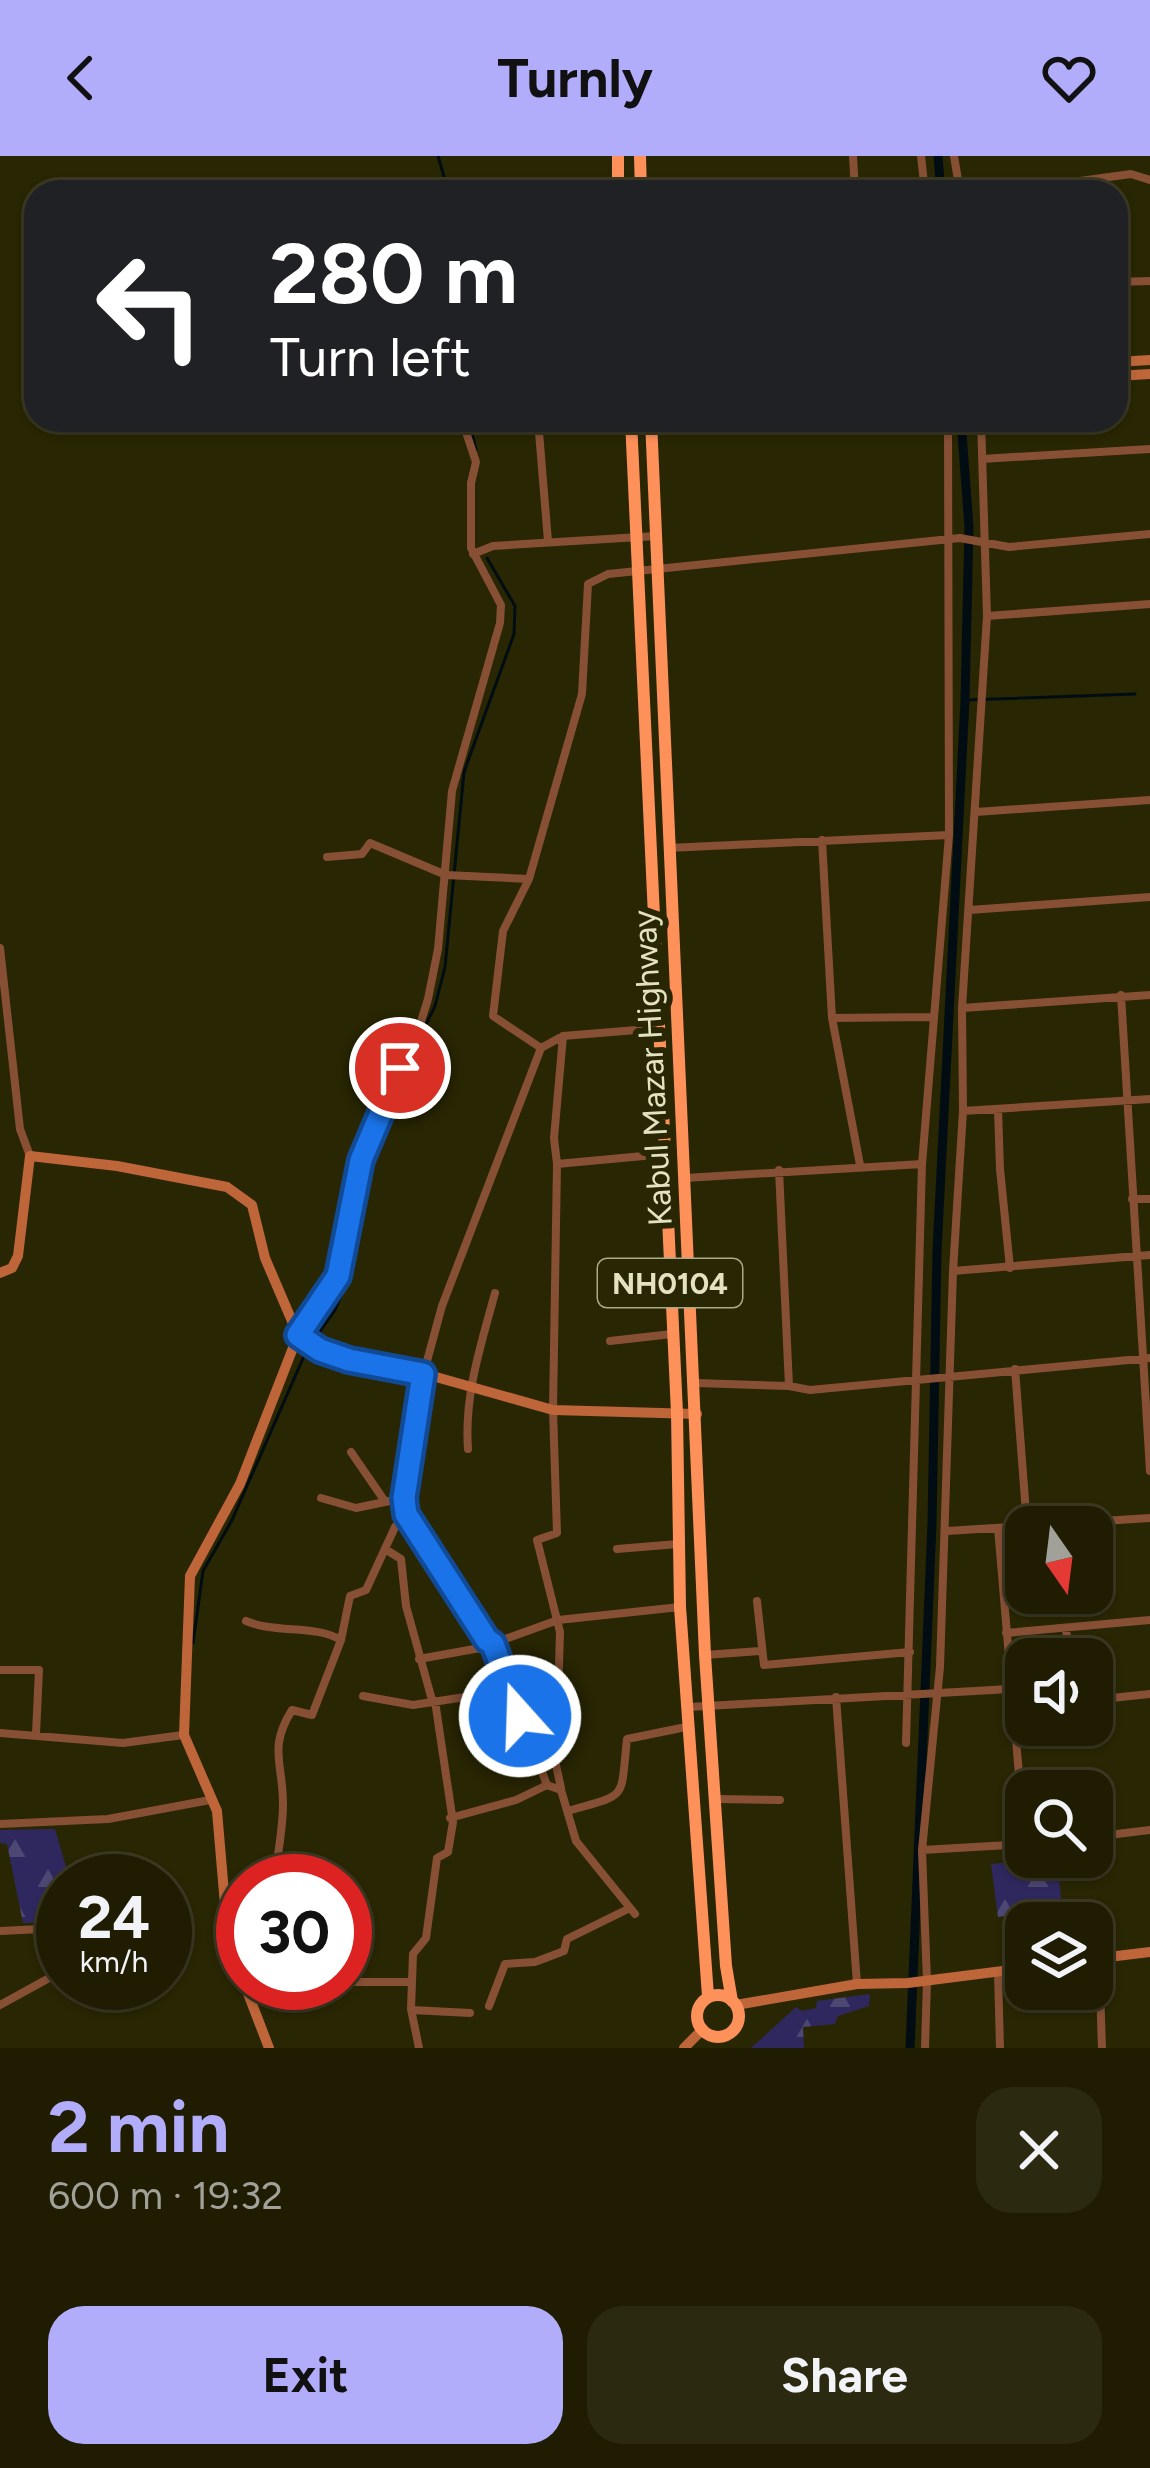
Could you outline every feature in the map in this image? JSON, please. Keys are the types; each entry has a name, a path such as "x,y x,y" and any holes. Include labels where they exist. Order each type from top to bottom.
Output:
{"highway":[{"name":"Kabul Mazar Highway","path":"632,432 677,1413 680,1607 708,1996 699,2008 706,2048"},
{"name":"Kabul Mazar Highway","path":"652,432 705,1655 726,1966 739,2019 727,2041 704,2031"},
{"path":"708,1996 721,1995 734,2003"}],"street":[{"path":"1087,180 1131,174 1150,180"},
{"path":"221,1854 217,1811 184,1735 190,1576 240,1484 303,1337 338,1276 361,1160 418,1031 434,975 451,875 452,791 500,623 501,605 473,554 470,484 476,462 466,432"},
{"path":"539,432 548,541"},
{"path":"906,1743 924,1381 922,1164 949,835 955,538 949,432"},
{"path":"925,2048 918,1982 922,1850 947,1531 945,1379 987,616 981,432"},
{"path":"982,459 1150,448"},
{"path":"541,1048 493,1016 503,931 530,879 582,694 587,584 608,574 640,570 955,538 1009,548 1150,535"},
{"path":"473,554 493,546 657,536"},
{"path":"987,616 1150,604"},
{"path":"976,812 1150,800"},
{"path":"667,848 949,835"},
{"path":"822,840 832,1018 860,1165"},
{"path":"327,856 362,854 370,843 451,875 530,879"},
{"path":"970,910 1150,897"},
{"path":"0,948 14,1089 30,1156 18,1256 12,1268 0,1273"},
{"path":"1121,995 1150,1471"},
{"path":"962,1008 1150,995"},
{"path":"832,1018 931,1017"},
{"path":"547,1785 493,1644 406,1514 404,1498 423,1374 442,1306 541,1048 563,1036 661,1028"},
{"path":"489,2006 505,1964 535,1962 564,1951 567,1939 632,1911 576,1840 561,1790 556,1765 561,1678 558,1621 537,1540 557,1533 554,1138 563,1036"},
{"path":"963,1111 1150,1099"},
{"path":"998,1108 1010,1268"},
{"path":"557,1164 665,1154"},
{"path":"30,1156 161,1174 226,1187 241,1196 252,1205 265,1258 303,1337 320,1350 553,1410 698,1414"},
{"path":"685,1178 922,1164"},
{"path":"779,1170 789,1386"},
{"path":"1132,1199 1150,1198"},
{"path":"953,1271 1150,1255"},
{"path":"468,1449 470,1386 495,1293"},
{"path":"610,1341 673,1334"},
{"path":"696,1383 810,1390 1146,1359"},
{"path":"1015,1369 1025,1506"},
{"path":"351,1452 384,1500"},
{"path":"321,1498 356,1508 404,1498"},
{"path":"278,1854 284,1809 276,1759 279,1730 292,1710 312,1715 341,1640 350,1596 366,1590 406,1514"},
{"path":"1113,1520 1150,1518"},
{"path":"998,1528 1006,1638"},
{"path":"947,1531 1005,1528"},
{"path":"617,1549 678,1544"},
{"path":"385,1549 401,1559 406,1606 434,1701 453,1822 448,1852 437,1858 426,1938 413,1954 411,2009 419,2048"},
{"path":"757,1601 761,1661 769,1665 910,1652"},
{"path":"419,1659 493,1644 558,1621 680,1607"},
{"path":"1006,1633 1150,1620"},
{"path":"245,1621 269,1630 310,1631 341,1640"},
{"path":"1066,1628 1067,1638"},
{"path":"705,1655 760,1652"},
{"path":"0,1670 40,1670 36,1733"},
{"path":"685,1707 1005,1689"},
{"path":"363,1696 413,1705 511,1690"},
{"path":"1113,1698 1150,1694"},
{"path":"836,1696 857,1984"},
{"path":"568,1811 616,1797 627,1738 686,1727"},
{"path":"0,1733 123,1743 184,1735"},
{"path":"450,1817 517,1800 547,1785 561,1790"},
{"path":"713,1799 780,1800"},
{"path":"0,1824 108,1819 210,1800"},
{"path":"1113,1834 1150,1830"},
{"path":"922,1850 1005,1846"},
{"path":"0,1931 36,1929"},
{"path":"1113,1957 1150,1952"},
{"path":"734,2003 857,1984 1005,1971"},
{"path":"998,1972 1000,2048"},
{"path":"372,1982 412,1982"},
{"path":"0,2006 36,1986"},
{"path":"411,2009 415,2013 470,2012"},
{"path":"254,2010 268,2048"},
{"path":"1099,2010 1102,2048"},
{"path":"684,2048 704,2031"}],"green space":[{"path":"55,1829 62,1854 36,1854 36,1923 23,1923 0,1830"},
{"path":"1005,1863 1005,1878 1059,1878 1061,1902 1005,1902 1005,1916 998,1917 991,1864"},
{"path":"870,1994 869,2006 838,2016 835,2024 803,2027 804,2048 751,2048 796,2007 802,2011 816,2008 817,2001"}],"waterway":[{"path":"438,156 445,180"},
{"path":"938,156 940,180"},
{"path":"472,432 476,450"},
{"path":"910,2048 932,1523 937,1251 965,700 969,527 962,432"},
{"path":"385,1108 435,1006 445,967 464,772 514,634 515,606 487,558"},
{"path":"965,700 1135,694"},
{"path":"314,1339 335,1310 349,1276 365,1210 369,1157 382,1117"},
{"path":"193,1643 203,1571 232,1520 308,1347"}],"route":[{"path":"400,1068 361,1160 338,1276 298,1335 320,1350 349,1360 423,1374 404,1498 406,1514 493,1644 520,1716"}]}
